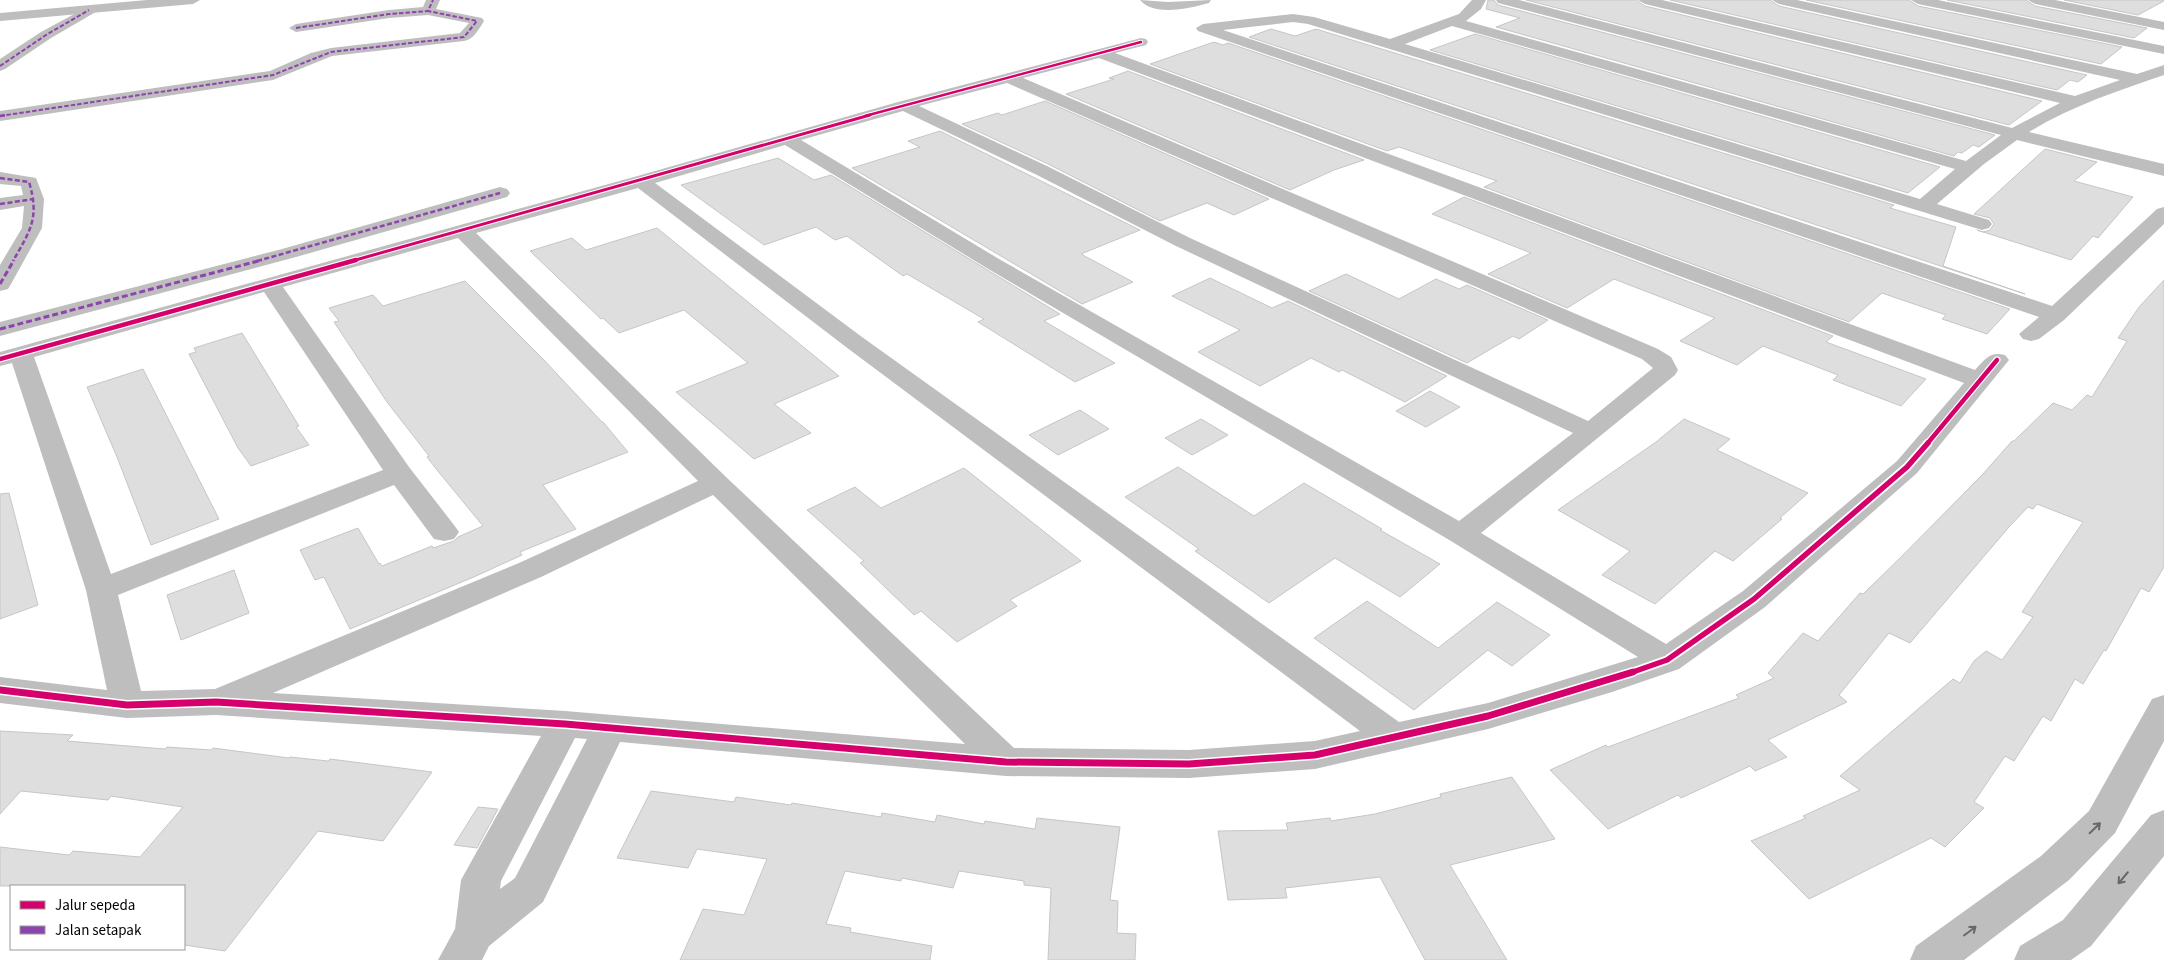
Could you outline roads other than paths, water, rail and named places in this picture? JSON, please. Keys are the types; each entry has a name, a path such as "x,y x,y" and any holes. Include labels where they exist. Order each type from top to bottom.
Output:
{"street":[{"path":"0,17 193,0"},
{"path":"1147,0 1164,5 1187,4 1204,0"},
{"path":"1391,44 1464,17 1476,6 1478,0"},
{"path":"1502,0 2015,134 2164,170"},
{"path":"1645,0 2078,102"},
{"path":"1779,0 2164,86"},
{"path":"1918,0 2164,50"},
{"path":"2035,0 2164,26"},
{"path":"0,116 273,75 307,62 316,56 331,52 464,37 477,21 430,6 296,28"},
{"path":"0,66 88,10"},
{"path":"1982,224 1309,20 1293,18 1203,28 2056,315"},
{"path":"1453,22 1967,168"},
{"path":"127,705 101,590 11,356 270,285 904,105 1141,42"},
{"path":"0,690 127,705 216,702 565,724 1006,762 1189,764 1315,755 1488,716 1600,683 1666,660 1754,599 1906,467 1988,370 1098,52"},
{"path":"1923,206 1967,168 2015,134 2078,102 2164,70"},
{"path":"1007,77 1650,354 1663,362 1666,370 1591,432 1461,534"},
{"path":"904,105 1041,170 1183,242 1591,432"},
{"path":"787,139 1001,268 1461,534 1666,660"},
{"path":"0,178 29,182 34,199 32,228 0,284"},
{"path":"640,181 854,342 1395,738"},
{"path":"0,329 289,253 500,193"},
{"path":"0,204 34,199"},
{"path":"2031,334 2056,315 2164,213"},
{"path":"462,231 716,483 1006,762"},
{"path":"270,285 399,473 444,532"},
{"path":"101,590 399,473"},
{"path":"216,702 530,570 716,483"},
{"path":"1931,960 2055,868 2102,822 2164,708"},
{"path":"467,946 481,880 565,724"},
{"path":"467,946 529,890 610,728"},
{"path":"2035,960 2077,933 2164,826"}]}
